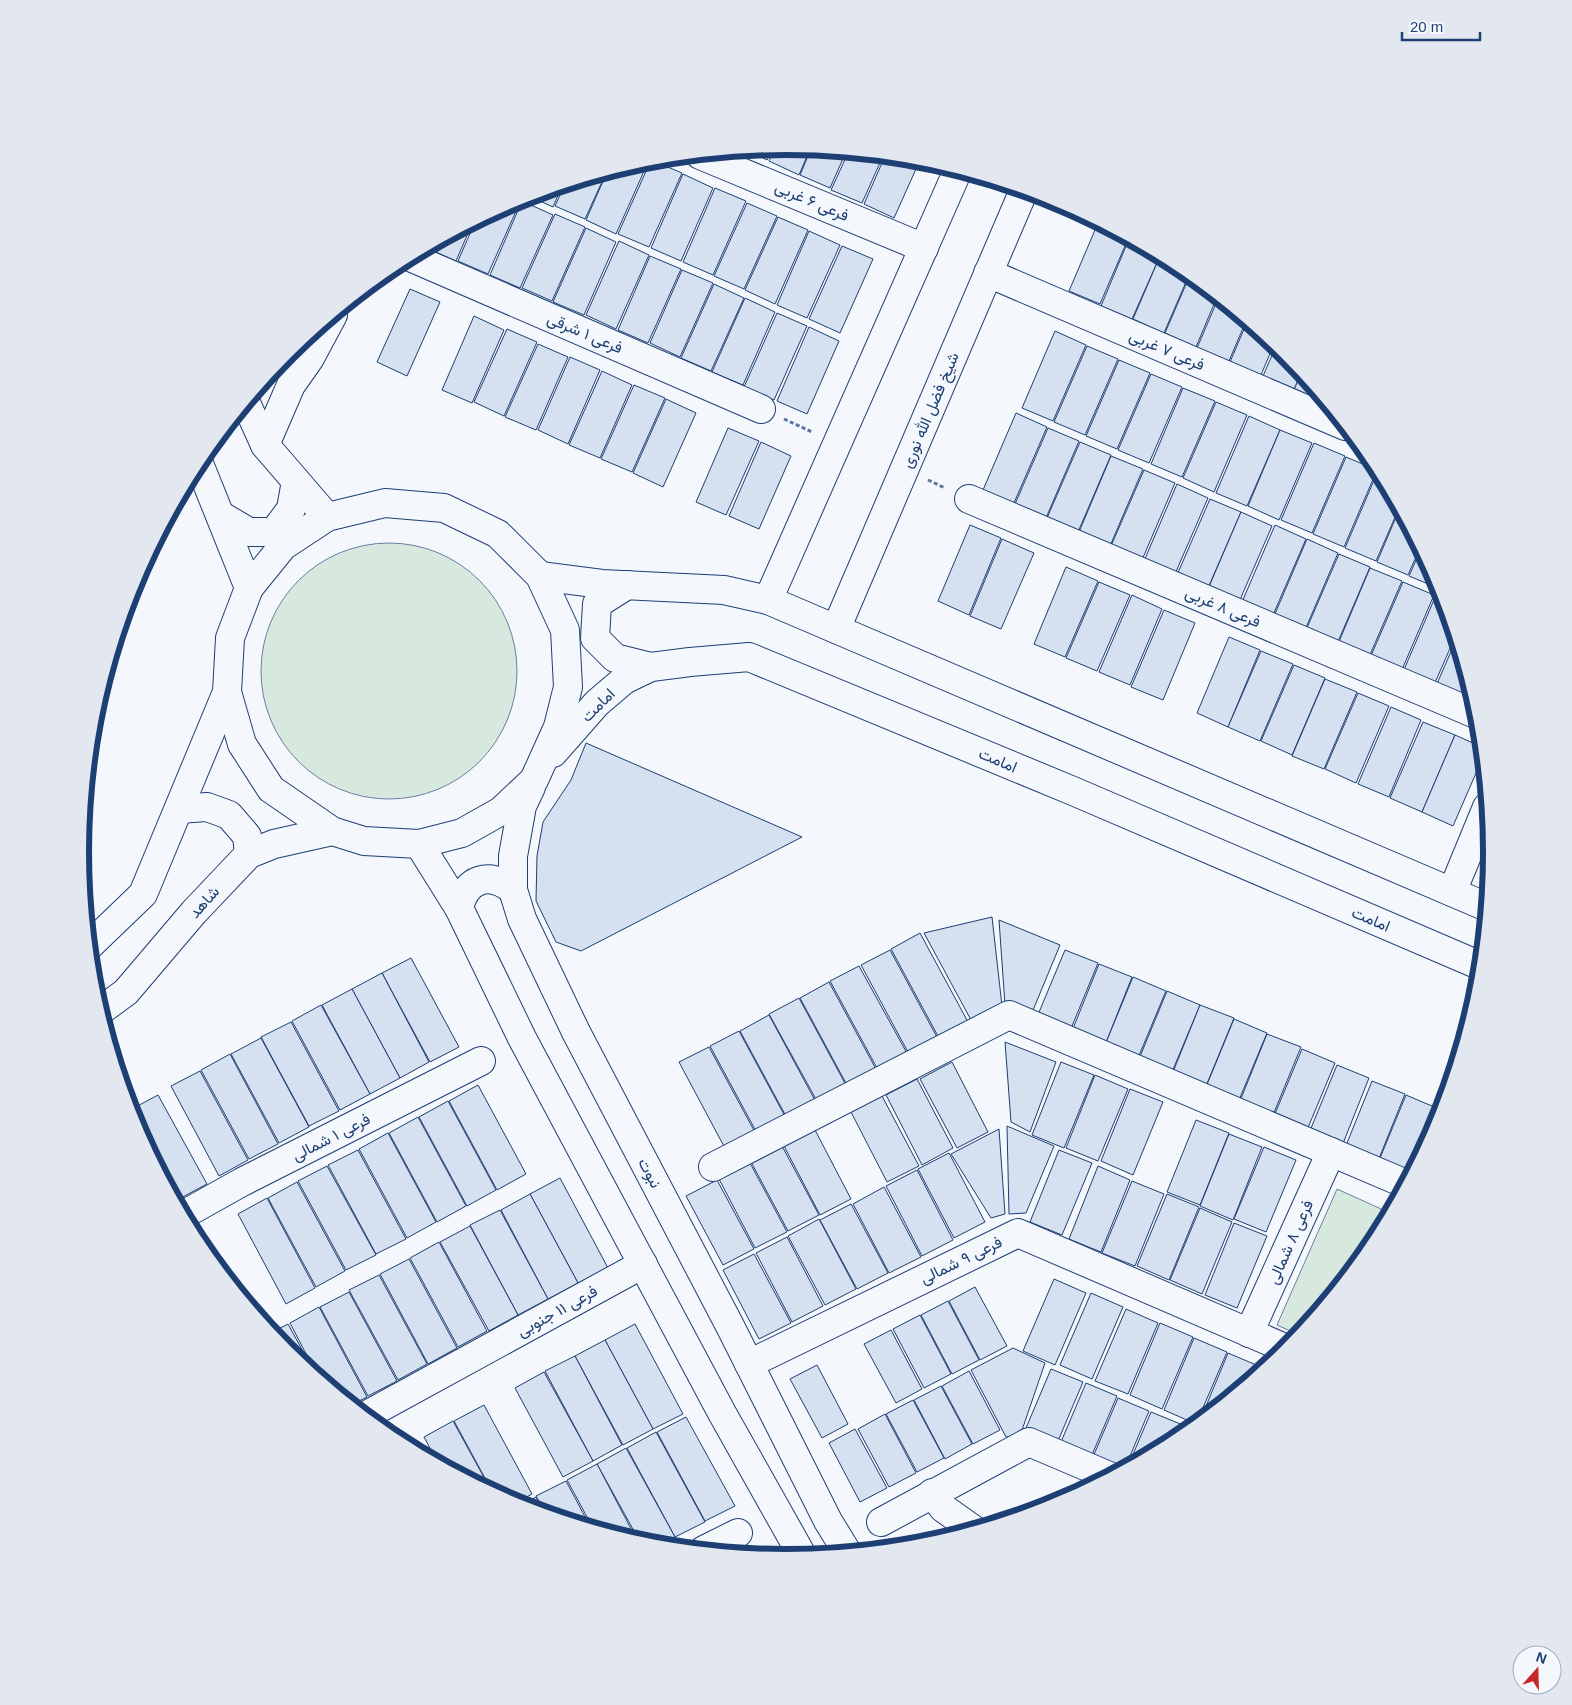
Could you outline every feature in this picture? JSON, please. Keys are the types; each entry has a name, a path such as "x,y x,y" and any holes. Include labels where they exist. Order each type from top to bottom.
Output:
{"main road":[{"name":"فرعی ۶ غربی","path":"711,160 924,248"},
{"path":"768,600 955,177"},
{"name":"شیخ فضل الله نوری","path":"836,629 1021,196"},
{"name":"فرعی ۱ شرقی","path":"419,261 761,409"},
{"name":"فرعی ۷ غربی","path":"988,273 1333,421"},
{"path":"265,445 291,385 310,358 326,328"},
{"path":"249,409 265,445 327,517"},
{"path":"202,472 249,588"},
{"path":"220,515 249,532 274,532 291,509 296,481"},
{"name":"فرعی ۸ غربی","path":"969,498 1468,710"},
{"path":"95,941 143,894 227,692 230,638 249,588 282,546 327,517 385,503 444,508 498,534 540,576 565,630 568,686 558,727 536,776 502,811 462,833 419,844 364,841 332,831 271,789 242,744 227,692"},
{"path":"540,576 602,584 724,590 768,600 1481,905"},
{"path":"627,585 597,604 595,638 615,658 651,667"},
{"name":"امامت","path":"536,776 597,703 624,680 651,667 749,657 1073,791 1474,963"},
{"name":"نبوت","path":"536,776 522,806 513,856 513,890 522,919 576,1032 749,1364 828,1522 844,1547"},
{"path":"179,809 207,806 229,815 247,836 249,854"},
{"path":"1452,892 1482,820"},
{"name":"شاهد","path":"106,1006 126,992 194,912 249,854 274,844 332,831"},
{"path":"419,844 458,908 522,1038 722,1413 798,1549"},
{"path":"458,908 461,896 479,880 491,879 503,882 513,890"},
{"path":"713,1167 1009,1015 1400,1182"},
{"name":"فرعی ۱ شمالی","path":"189,1212 242,1182 481,1061"},
{"name":"فرعی ۸ شمالی","path":"1249,1333 1331,1152"},
{"name":"فرعی ۹ شمالی","path":"749,1364 1018,1233 1279,1346"},
{"name":"فرعی ۱۱ جنوبی","path":"371,1413 643,1264"},
{"path":"881,1522 1029,1442 1103,1473"},
{"path":"932,1493 943,1508 968,1526"},
{"path":"713,1546 738,1534"}],"path":[{"path":"761,409 837,444"},
{"path":"904,469 969,498"}],"shaded area":[{"path":"376,543 402,543 438,552 460,564 480,580 496,600 508,622 515,646 517,671 515,696 508,720 496,742 480,762 460,778 438,790 402,799 376,799 340,790 318,778 298,762 282,742 270,720 261,684 261,658 270,622 282,600 298,580 318,564 340,552"},
{"path":"1337,1189 1384,1210 1366,1240 1339,1277 1292,1332 1277,1325"}],"building":[{"path":"759,156 769,156 767,160"},
{"path":"771,156 807,156 799,175 769,161"},
{"path":"808,156 843,158 830,188 800,175"},
{"path":"846,158 880,162 862,203 831,190"},
{"path":"882,162 916,168 894,218 864,204"},
{"path":"666,166 682,173 649,247 618,234 647,170"},
{"path":"644,170 616,234 586,220 604,180"},
{"path":"683,174 713,188 681,261 651,248"},
{"path":"603,180 585,219 555,206 561,192"},
{"path":"715,188 746,201 713,275 683,262"},
{"path":"559,193 553,207 539,201"},
{"path":"747,203 777,216 744,289 714,276"},
{"path":"529,204 553,215 520,288 490,275 519,208"},
{"path":"517,209 488,274 458,261 471,231"},
{"path":"555,214 585,227 552,301 522,288"},
{"path":"778,217 808,230 775,304 745,290"},
{"path":"586,228 616,242 584,315 553,302"},
{"path":"1096,228 1126,244 1100,304 1069,291"},
{"path":"809,231 840,245 807,318 777,305"},
{"path":"468,232 456,261 434,251"},
{"path":"619,241 649,255 616,329 586,315"},
{"path":"1127,245 1157,263 1132,319 1101,306"},
{"path":"842,246 873,259 840,333 809,319"},
{"path":"650,256 681,269 648,343 618,330"},
{"path":"1157,263 1186,282 1164,333 1133,319"},
{"path":"682,270 713,283 680,357 650,343"},
{"path":"1187,283 1215,303 1196,347 1165,333"},
{"path":"714,284 744,298 711,371 681,358"},
{"path":"410,289 440,302 407,376 377,362"},
{"path":"745,298 775,312 743,385 712,372"},
{"path":"1216,304 1244,326 1229,361 1197,348"},
{"path":"777,313 807,326 774,400 744,387"},
{"path":"474,316 504,330 472,403 442,390"},
{"path":"809,327 839,341 807,414 777,401"},
{"path":"1245,327 1271,351 1261,375 1230,362"},
{"path":"507,329 537,342 504,416 474,402"},
{"path":"1055,331 1086,345 1053,421 1022,408"},
{"path":"538,344 568,357 536,430 505,417"},
{"path":"1087,346 1118,359 1085,435 1054,422"},
{"path":"1273,353 1298,380 1294,390 1263,376"},
{"path":"570,357 600,370 568,444 538,430"},
{"path":"1119,360 1150,373 1117,449 1086,436"},
{"path":"602,371 632,385 600,458 569,445"},
{"path":"1151,374 1182,387 1149,463 1118,450"},
{"path":"1298,380 1314,398 1294,390"},
{"path":"634,385 665,398 632,472 601,459"},
{"path":"1183,388 1215,401 1182,477 1151,464"},
{"path":"666,399 696,413 663,487 633,473"},
{"path":"1216,402 1247,415 1214,492 1183,478"},
{"path":"1016,413 1047,427 1014,503 983,490"},
{"path":"1249,416 1280,430 1247,506 1216,493"},
{"path":"728,428 759,441 726,515 696,502"},
{"path":"1048,428 1079,441 1046,518 1015,504"},
{"path":"1280,430 1312,443 1279,520 1248,506"},
{"path":"761,442 791,456 759,529 729,516"},
{"path":"1080,442 1111,455 1078,532 1047,518"},
{"path":"1314,443 1345,456 1312,533 1281,520"},
{"path":"1111,456 1143,469 1110,546 1079,532"},
{"path":"1346,457 1366,466 1374,478 1344,547 1313,534"},
{"path":"1144,470 1175,483 1142,560 1111,546"},
{"path":"1375,479 1396,515 1376,561 1345,548"},
{"path":"1177,484 1208,498 1175,574 1144,561"},
{"path":"1210,499 1241,512 1208,588 1177,575"},
{"path":"1241,512 1272,526 1239,602 1208,589"},
{"path":"1396,516 1416,556 1408,575 1377,562"},
{"path":"970,525 1001,538 969,615 938,601"},
{"path":"1275,525 1306,539 1273,615 1242,602"},
{"path":"1002,539 1034,553 1001,629 970,616"},
{"path":"1307,539 1338,553 1305,630 1274,616"},
{"path":"1339,554 1370,567 1337,644 1306,630"},
{"path":"1417,558 1429,585 1409,576"},
{"path":"1066,567 1098,581 1065,657 1034,644"},
{"path":"1370,568 1402,581 1369,657 1338,644"},
{"path":"1099,582 1130,595 1097,671 1066,658"},
{"path":"1403,582 1433,595 1401,672 1370,658"},
{"path":"1132,595 1162,609 1130,685 1099,672"},
{"path":"1435,598 1451,646 1434,685 1403,672"},
{"path":"1164,610 1195,623 1163,700 1131,687"},
{"path":"1229,637 1260,650 1228,727 1197,713"},
{"path":"1452,649 1466,699 1436,686"},
{"path":"1261,651 1293,664 1260,741 1228,727"},
{"path":"1294,665 1325,678 1292,755 1261,741"},
{"path":"1325,679 1357,692 1324,769 1292,756"},
{"path":"1358,693 1389,706 1356,783 1325,769"},
{"path":"1391,707 1421,720 1389,797 1358,784"},
{"path":"1423,722 1455,735 1422,812 1390,798"},
{"path":"1455,735 1474,744 1478,769 1453,826 1422,812"},
{"path":"586,743 802,837 581,951 556,942 536,901 537,856 543,822 571,780"},
{"path":"992,917 1002,1006 971,1020 924,933"},
{"path":"999,920 1060,945 1031,1015 1005,1005"},
{"path":"920,933 968,1022 939,1038 891,949"},
{"path":"890,950 938,1039 909,1054 861,965"},
{"path":"1065,950 1098,963 1070,1031 1037,1017"},
{"path":"411,958 459,1047 430,1062 382,973"},
{"path":"1099,964 1132,977 1105,1045 1072,1031"},
{"path":"859,966 908,1055 878,1070 830,981"},
{"path":"382,973 429,1062 400,1078 352,989"},
{"path":"1133,977 1166,991 1138,1058 1105,1045"},
{"path":"829,982 877,1071 848,1087 800,998"},
{"path":"352,989 400,1078 370,1094 322,1005"},
{"path":"1167,991 1200,1005 1172,1072 1139,1059"},
{"path":"799,998 847,1087 818,1103 769,1014"},
{"path":"321,1005 370,1094 340,1110 292,1021"},
{"path":"1200,1005 1234,1018 1206,1086 1173,1072"},
{"path":"769,1015 817,1104 788,1120 740,1031"},
{"path":"1234,1019 1267,1033 1239,1100 1206,1087"},
{"path":"291,1022 339,1111 309,1126 261,1037"},
{"path":"739,1031 787,1120 758,1135 710,1046"},
{"path":"1267,1034 1301,1047 1273,1115 1240,1101"},
{"path":"261,1038 309,1127 279,1143 231,1054"},
{"path":"1005,1042 1056,1062 1030,1132 1011,1122"},
{"path":"709,1047 757,1136 727,1152 679,1062"},
{"path":"1302,1049 1335,1063 1307,1130 1274,1116"},
{"path":"230,1054 278,1144 249,1159 201,1070"},
{"path":"952,1062 988,1132 957,1148 920,1079"},
{"path":"1061,1062 1094,1075 1064,1148 1032,1135"},
{"path":"1337,1065 1369,1078 1342,1146 1309,1133"},
{"path":"200,1071 248,1160 219,1176 171,1086"},
{"path":"1095,1075 1128,1089 1098,1161 1066,1148"},
{"path":"917,1079 953,1148 922,1165 886,1095"},
{"path":"1372,1081 1405,1094 1378,1161 1345,1148"},
{"path":"478,1085 526,1174 497,1190 449,1101"},
{"path":"1130,1089 1163,1102 1133,1175 1101,1161"},
{"path":"158,1095 207,1184 180,1198 161,1161 137,1106"},
{"path":"1406,1095 1435,1107 1404,1174 1378,1163"},
{"path":"882,1096 919,1166 887,1182 851,1112"},
{"path":"448,1101 496,1190 467,1206 419,1117"},
{"path":"418,1117 466,1206 437,1222 389,1133"},
{"path":"1196,1120 1229,1133 1200,1205 1167,1192"},
{"path":"1007,1126 1054,1146 1026,1213 1009,1214"},
{"path":"999,1129 1005,1214 991,1218 951,1154"},
{"path":"815,1130 851,1199 820,1215 784,1146"},
{"path":"388,1133 436,1222 407,1238 359,1149"},
{"path":"1229,1134 1262,1147 1233,1220 1200,1206"},
{"path":"782,1146 819,1215 788,1231 751,1162"},
{"path":"1264,1147 1296,1160 1266,1232 1234,1219"},
{"path":"358,1150 406,1239 376,1254 328,1165"},
{"path":"1059,1150 1092,1163 1062,1235 1030,1222"},
{"path":"949,1153 985,1222 954,1238 918,1169"},
{"path":"750,1163 787,1232 755,1248 719,1179"},
{"path":"327,1166 376,1255 346,1270 298,1181"},
{"path":"1098,1166 1130,1180 1101,1252 1069,1239"},
{"path":"917,1170 953,1240 922,1256 886,1186"},
{"path":"560,1178 608,1268 578,1283 530,1194"},
{"path":"717,1180 754,1249 723,1265 686,1196"},
{"path":"1132,1181 1164,1194 1135,1266 1102,1253"},
{"path":"297,1182 345,1271 316,1287 268,1198"},
{"path":"884,1187 921,1257 889,1273 853,1204"},
{"path":"530,1194 578,1283 548,1299 501,1210"},
{"path":"1167,1194 1199,1207 1169,1280 1137,1266"},
{"path":"267,1198 315,1288 286,1304 238,1214"},
{"path":"851,1204 888,1273 857,1289 820,1220"},
{"path":"1200,1208 1232,1222 1202,1294 1170,1280"},
{"path":"500,1210 548,1299 518,1315 470,1225"},
{"path":"819,1219 856,1289 825,1305 788,1236"},
{"path":"1234,1223 1267,1236 1237,1308 1205,1295"},
{"path":"470,1226 518,1315 489,1331 440,1242"},
{"path":"787,1237 823,1306 792,1322 756,1253"},
{"path":"439,1242 487,1331 458,1347 410,1258"},
{"path":"754,1254 791,1323 759,1339 723,1270"},
{"path":"409,1259 457,1348 428,1364 380,1274"},
{"path":"379,1275 427,1364 398,1380 349,1290"},
{"path":"1054,1279 1086,1293 1055,1365 1023,1351"},
{"path":"975,1287 1007,1346 980,1360 949,1301"},
{"path":"349,1292 397,1381 368,1396 320,1307"},
{"path":"1091,1293 1123,1307 1092,1379 1060,1365"},
{"path":"948,1301 979,1360 952,1374 921,1315"},
{"path":"319,1307 367,1397 357,1402 310,1362 290,1323"},
{"path":"1126,1309 1158,1323 1128,1394 1095,1381"},
{"path":"920,1315 951,1374 924,1388 893,1329"},
{"path":"1160,1323 1193,1337 1162,1409 1130,1395"},
{"path":"288,1324 307,1360 293,1346 278,1329"},
{"path":"635,1324 683,1414 653,1429 605,1340"},
{"path":"891,1330 922,1389 896,1403 864,1344"},
{"path":"1194,1338 1227,1352 1201,1412 1189,1421 1164,1410"},
{"path":"605,1340 653,1429 623,1445 575,1356"},
{"path":"1013,1348 1045,1363 1020,1436 1006,1437 971,1370"},
{"path":"1228,1353 1258,1366 1246,1377 1204,1410"},
{"path":"575,1356 622,1445 593,1461 545,1371"},
{"path":"817,1365 848,1424 822,1438 790,1379"},
{"path":"1051,1369 1083,1382 1055,1448 1023,1435"},
{"path":"969,1371 1000,1430 973,1444 942,1386"},
{"path":"544,1372 593,1461 563,1477 515,1388"},
{"path":"1086,1383 1117,1396 1089,1462 1058,1449"},
{"path":"941,1386 972,1444 945,1459 914,1400"},
{"path":"1118,1398 1149,1411 1129,1459 1107,1471 1090,1464"},
{"path":"913,1400 944,1458 917,1472 886,1414"},
{"path":"484,1405 532,1494 524,1499 487,1482 454,1421"},
{"path":"1151,1412 1183,1425 1173,1432 1131,1458"},
{"path":"885,1414 916,1473 889,1487 858,1429"},
{"path":"686,1417 735,1506 705,1521 657,1432"},
{"path":"453,1421 486,1482 433,1453 424,1437"},
{"path":"855,1429 887,1488 860,1502 829,1443"},
{"path":"656,1432 705,1522 675,1537 627,1448"},
{"path":"626,1448 675,1537 670,1540 635,1533 597,1464"},
{"path":"597,1464 633,1532 589,1521 567,1480"},
{"path":"566,1481 587,1520 541,1505 536,1496"},
{"path":"536,1497 540,1505 529,1501"}]}
